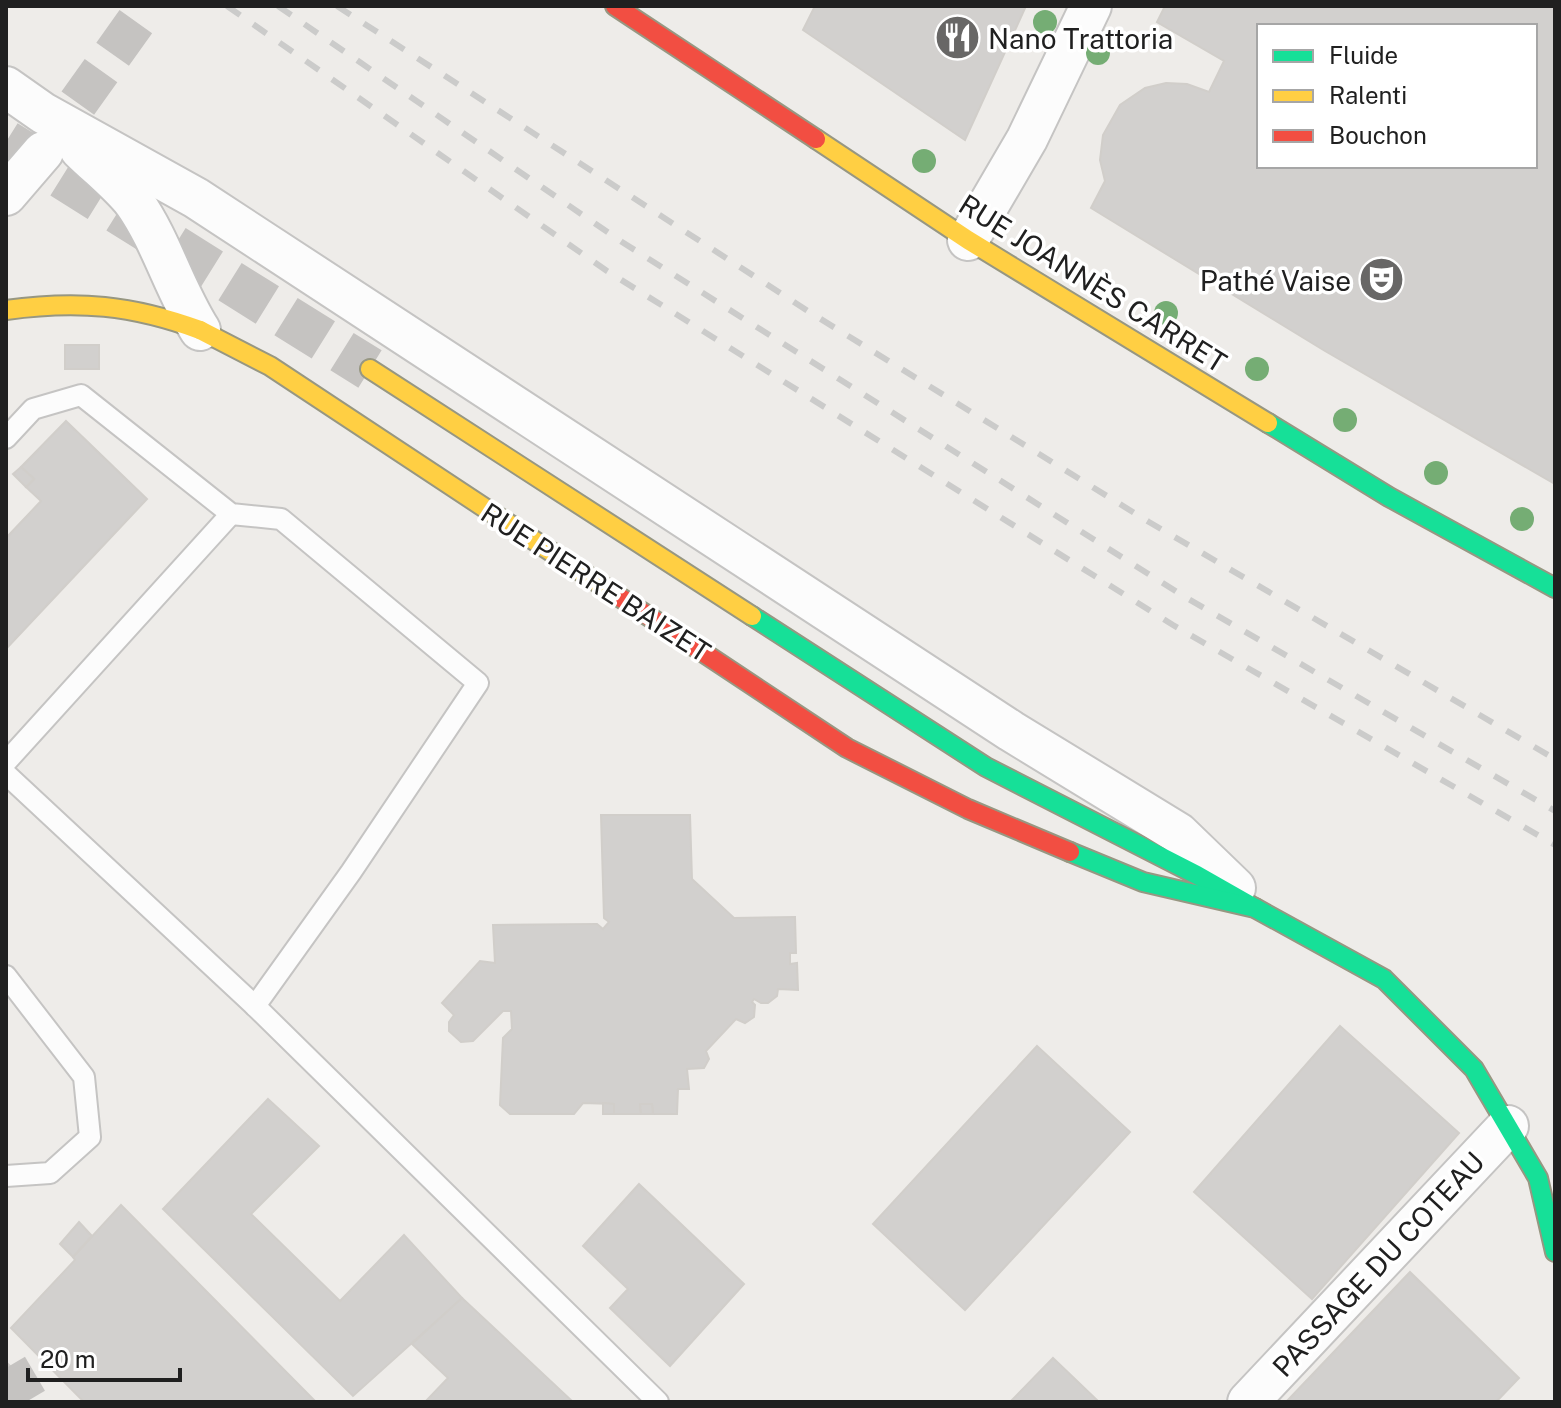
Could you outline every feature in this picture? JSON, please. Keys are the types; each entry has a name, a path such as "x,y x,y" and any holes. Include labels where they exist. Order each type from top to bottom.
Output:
{"main road":[{"name":"RUE JOANNÈS CARRET","path":"615,6 968,240 1389,497 1555,588"},
{"path":"6,310 63,303 123,306 156,313 200,330"},
{"name":"RUE PIERRE BAIZET","path":"200,330 270,366 847,748 968,809 1143,882 1255,908 1384,979 1474,1069 1538,1178 1555,1252"},
{"path":"370,369 986,767 1255,908"}],"street":[{"path":"968,240 1027,139 1091,6"},
{"name":"RUE PIERRE BAIZET","path":"6,87 43,113 196,198 1011,731 1178,833 1255,908"},
{"name":"RUE PIERRE BAIZET","path":"43,113 132,200 200,330"},
{"path":"6,195 43,152"},
{"name":"PASSAGE DU COTEAU","path":"1248,1402 1508,1126"}],"lane":[{"path":"6,438 33,409 81,395 231,514 281,519 478,683 351,872 255,1006"},
{"path":"6,762 231,514"},
{"path":"6,774 255,1006 658,1402"},
{"path":"6,976 84,1077 90,1137 50,1173 6,1176"}],"building":[{"path":"815,6 1026,6 965,140 803,30"},
{"name":"Pathé Vaise","path":"1165,6 1555,6 1555,484 1325,351 1091,208 1105,181 1100,160 1103,135 1120,105 1145,88 1166,83 1187,84 1209,92 1224,61 1157,22"},
{"path":"65,345 99,345 99,369 65,369"},
{"path":"66,421 147,499 6,649 6,538 41,501 26,487 34,479 21,467"},
{"path":"21,467 34,479 26,487 13,474"},
{"path":"601,815 690,815 692,879 734,918 795,917 796,953 790,953 790,964 797,963 798,990 778,989 777,996 768,1003 754,999 754,1017 745,1023 736,1019 706,1051 709,1059 704,1068 687,1069 689,1089 678,1089 677,1114 653,1114 652,1104 640,1104 641,1114 614,1114 614,1104 583,1103 574,1114 510,1114 500,1105 503,1038 512,1029 511,1011 503,1011 473,1041 461,1042 449,1031 449,1022 454,1015 442,1003 480,961 495,963 493,925 597,924 603,929 609,922 604,918"},
{"path":"1340,1026 1459,1133 1312,1299 1194,1192"},
{"path":"1037,1046 1130,1132 965,1310 873,1224"},
{"path":"268,1099 319,1146 251,1214 340,1301 404,1235 462,1298 353,1396 163,1209"},
{"path":"603,1103 614,1104 614,1114 603,1114"},
{"path":"640,1104 652,1104 653,1114 641,1114"},
{"path":"639,1184 744,1284 670,1366 610,1308 628,1289 583,1246"},
{"path":"121,1205 316,1402 84,1402 11,1328"},
{"path":"79,1222 92,1236 73,1257 60,1244"},
{"path":"1410,1272 1519,1378 1496,1402 1286,1402"},
{"path":"462,1298 573,1402 425,1402 448,1378 412,1344"},
{"path":"1053,1358 1099,1402 1010,1402"},
{"path":"6,1362 15,1371 17,1384 6,1396"}],"tunnel":[{"path":"43,152 147,6"},
{"path":"6,142 370,369"},
{"path":"6,1368 26,1402"}],"railway":[{"path":"227,6 607,271 1173,625 1555,845"},
{"path":"278,6 622,242 1185,597 1555,811"},
{"path":"337,6 811,313 1149,522 1555,759"}],"traffic: fast":[{"path":"1268,423 1389,497 1555,588"},
{"path":"752,616 986,767 1255,908"},
{"path":"1070,852 1143,882 1255,908 1384,979 1474,1069 1538,1178 1555,1252"}],"traffic: slow":[{"path":"816,139 968,240 1268,423"},
{"path":"6,310 57,305 104,307 151,315 200,330"},
{"path":"200,330 270,366 618,596"},
{"path":"370,369 752,616"}],"traffic: jam":[{"path":"615,6 816,139"},
{"path":"618,596 847,748 968,809 1070,852"}],"place":[{"name":"Nano Trattoria","path":"957,38"},
{"name":"Pathé Vaise","path":"1382,280"}]}
